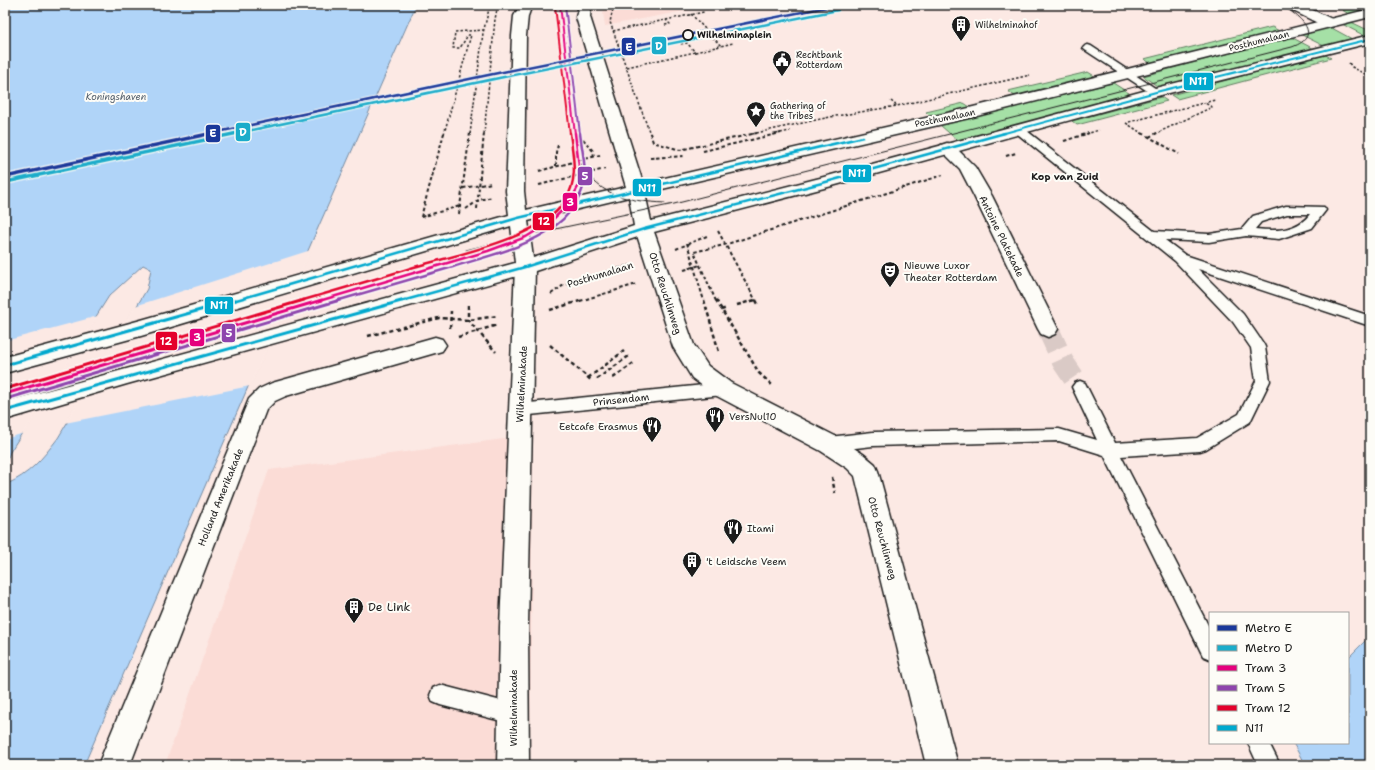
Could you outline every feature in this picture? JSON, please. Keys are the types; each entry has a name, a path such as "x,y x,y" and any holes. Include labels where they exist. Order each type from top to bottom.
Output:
{"main road":[{"name":"Wilhelminakade","path":"513,765 514,627 525,267 518,218 516,184 519,36 521,16 526,5"},
{"path":"586,5 583,17 636,190 644,229"},
{"path":"1292,5 1329,23"},
{"name":"Posthumalaan","path":"5,365 141,328 518,218 969,113 1370,13"},
{"path":"5,411 525,267 644,229 826,182 1149,94 1370,39"},
{"name":"Antoine Platekade","path":"947,148 967,167 983,196 1008,251 1048,329"},
{"name":"Otto Reuchlinweg","path":"644,229 684,347 700,372 723,389 829,444 855,460 866,471 942,765"},
{"name":"Holland Amerikakade","path":"114,765 257,405 267,395 280,389 442,339"}],"lane":[{"path":"1088,48 1122,76 1149,94"},
{"path":"1101,67 1122,76"},
{"path":"829,444 873,439 1059,435 1110,450 1200,444 1245,418 1263,381 1258,347 1238,318 1180,258 1018,129"},
{"path":"1150,235 1210,238 1246,232 1279,234 1308,225 1320,210 1286,210 1257,219 1246,232"},
{"path":"1180,258 1370,321"},
{"path":"1080,387 1209,647"},
{"name":"Prinsendam","path":"520,410 600,394 723,389"},
{"path":"440,695 513,714"},
{"path":"1258,744 1269,765"}],"path":[{"path":"453,238 463,188 483,30 490,5"},
{"path":"479,200 479,186 495,19 498,5"},
{"path":"614,5 610,22 653,142"},
{"path":"614,31 704,12"},
{"path":"691,14 721,46"},
{"path":"665,20 670,24 665,25"},
{"path":"699,30 705,28"},
{"path":"460,206 420,217 471,35 468,36 460,48 453,48 456,32 483,30"},
{"path":"680,44 687,43 695,52"},
{"path":"627,66 733,43"},
{"path":"1352,67 1370,77"},
{"path":"1120,125 1219,98"},
{"path":"1148,137 1212,107 1205,103"},
{"path":"463,188 516,184 625,156 653,142 680,150 830,117 897,106"},
{"path":"1126,123 1179,154"},
{"path":"774,386 759,373 721,310 712,294 694,252 724,245 967,167 1104,129"},
{"path":"583,139 593,151 594,156"},
{"path":"556,166 556,152 558,145"},
{"path":"455,214 469,208 479,200 556,166 594,156 653,157"},
{"name":"Posthumalaan","path":"439,318 468,320 524,312 564,285 658,267 687,244 693,267"},
{"path":"468,320 478,331 524,312 658,267 693,267 700,265"},
{"path":"693,267 719,354 723,389"},
{"path":"442,339 450,319 448,288"},
{"path":"737,305 756,300"},
{"path":"721,310 727,308"},
{"path":"549,339 550,346 593,382 600,394 635,362"},
{"path":"588,378 624,351"},
{"path":"593,382 629,356"}],"shaded area":[{"path":"608,5 716,5 605,26 603,12"},
{"name":"De Link","path":"533,435 530,765 165,765 269,470"}],"green space":[{"path":"1361,5 1370,5 1370,9 1351,15 1342,10"},
{"path":"1351,22 1370,31 1370,34 1365,36 1342,24"},
{"path":"1272,27 1281,32 1152,64 1144,59"},
{"path":"1330,27 1352,39 1324,46 1302,35"},
{"path":"1291,37 1314,49 1160,88 1143,76"},
{"path":"1324,54 1331,58 1177,99 1171,95"},
{"path":"1088,72 1096,77 1016,97 1008,91"},
{"path":"1113,83 1132,95 958,141 940,125"},
{"path":"1161,97 1167,101 1077,125 1072,121"},
{"path":"964,103 973,109 931,117 926,112"}],"water":[{"name":"Koningshaven","path":"5,5 416,5 84,765 5,765 5,485 29,471 58,438 147,289 151,269 143,265 109,296 10,452 5,466"},
{"path":"1370,636 1370,765 1305,765 1294,744 1349,744 1349,657"}],"pier":[{"path":"311,250 250,386 65,423 135,306"},
{"path":"98,316 24,433 5,439 5,341"}],"tunnel":[{"path":"1048,329 1063,362 1080,387"}],"tram line":[{"name":"3","path":"5,394 488,251 538,231 560,215 568,205 577,189 580,175 560,5"},
{"name":"5","path":"6,399 489,256 529,241 555,226 566,217 575,206 582,191 585,175 565,5"},
{"path":"466,250 508,239 674,204 1292,47 1302,42 1307,37 1308,31 1305,25 1295,14 1281,5"},
{"name":"12","path":"5,389 486,246 523,233 547,220 565,201 572,188 575,175 555,6"},
{"path":"578,157 585,170 593,180 613,194 625,198 665,203"}],"metro line":[{"name":"E","path":"5,177 498,73 837,5"},
{"name":"D","path":"6,182 499,78 838,10"}],"transit line":[{"name":"N11","path":"5,411 525,267 644,229 826,182 1156,92 1370,39"},
{"name":"N11","path":"5,365 141,328 518,218 863,137"}],"place":[{"name":"Wilhelminaplein","path":"688,35"},
{"name":"Wilhelminahof","path":"961,42"},
{"name":"Rechtbank Rotterdam","path":"782,77"},
{"name":"Gathering of the Tribes","path":"756,128"},
{"name":"Nieuwe Luxor Theater Rotterdam","path":"890,288"},
{"name":"VersNul10","path":"715,433"},
{"name":"Eetcafe Erasmus","path":"652,443"},
{"name":"Itami","path":"733,545"},
{"name":"'t Leidsche Veem","path":"692,578"},
{"name":"De Link","path":"354,624"}],"district":[{"name":"Kop van Zuid","path":"1065,176"}]}
